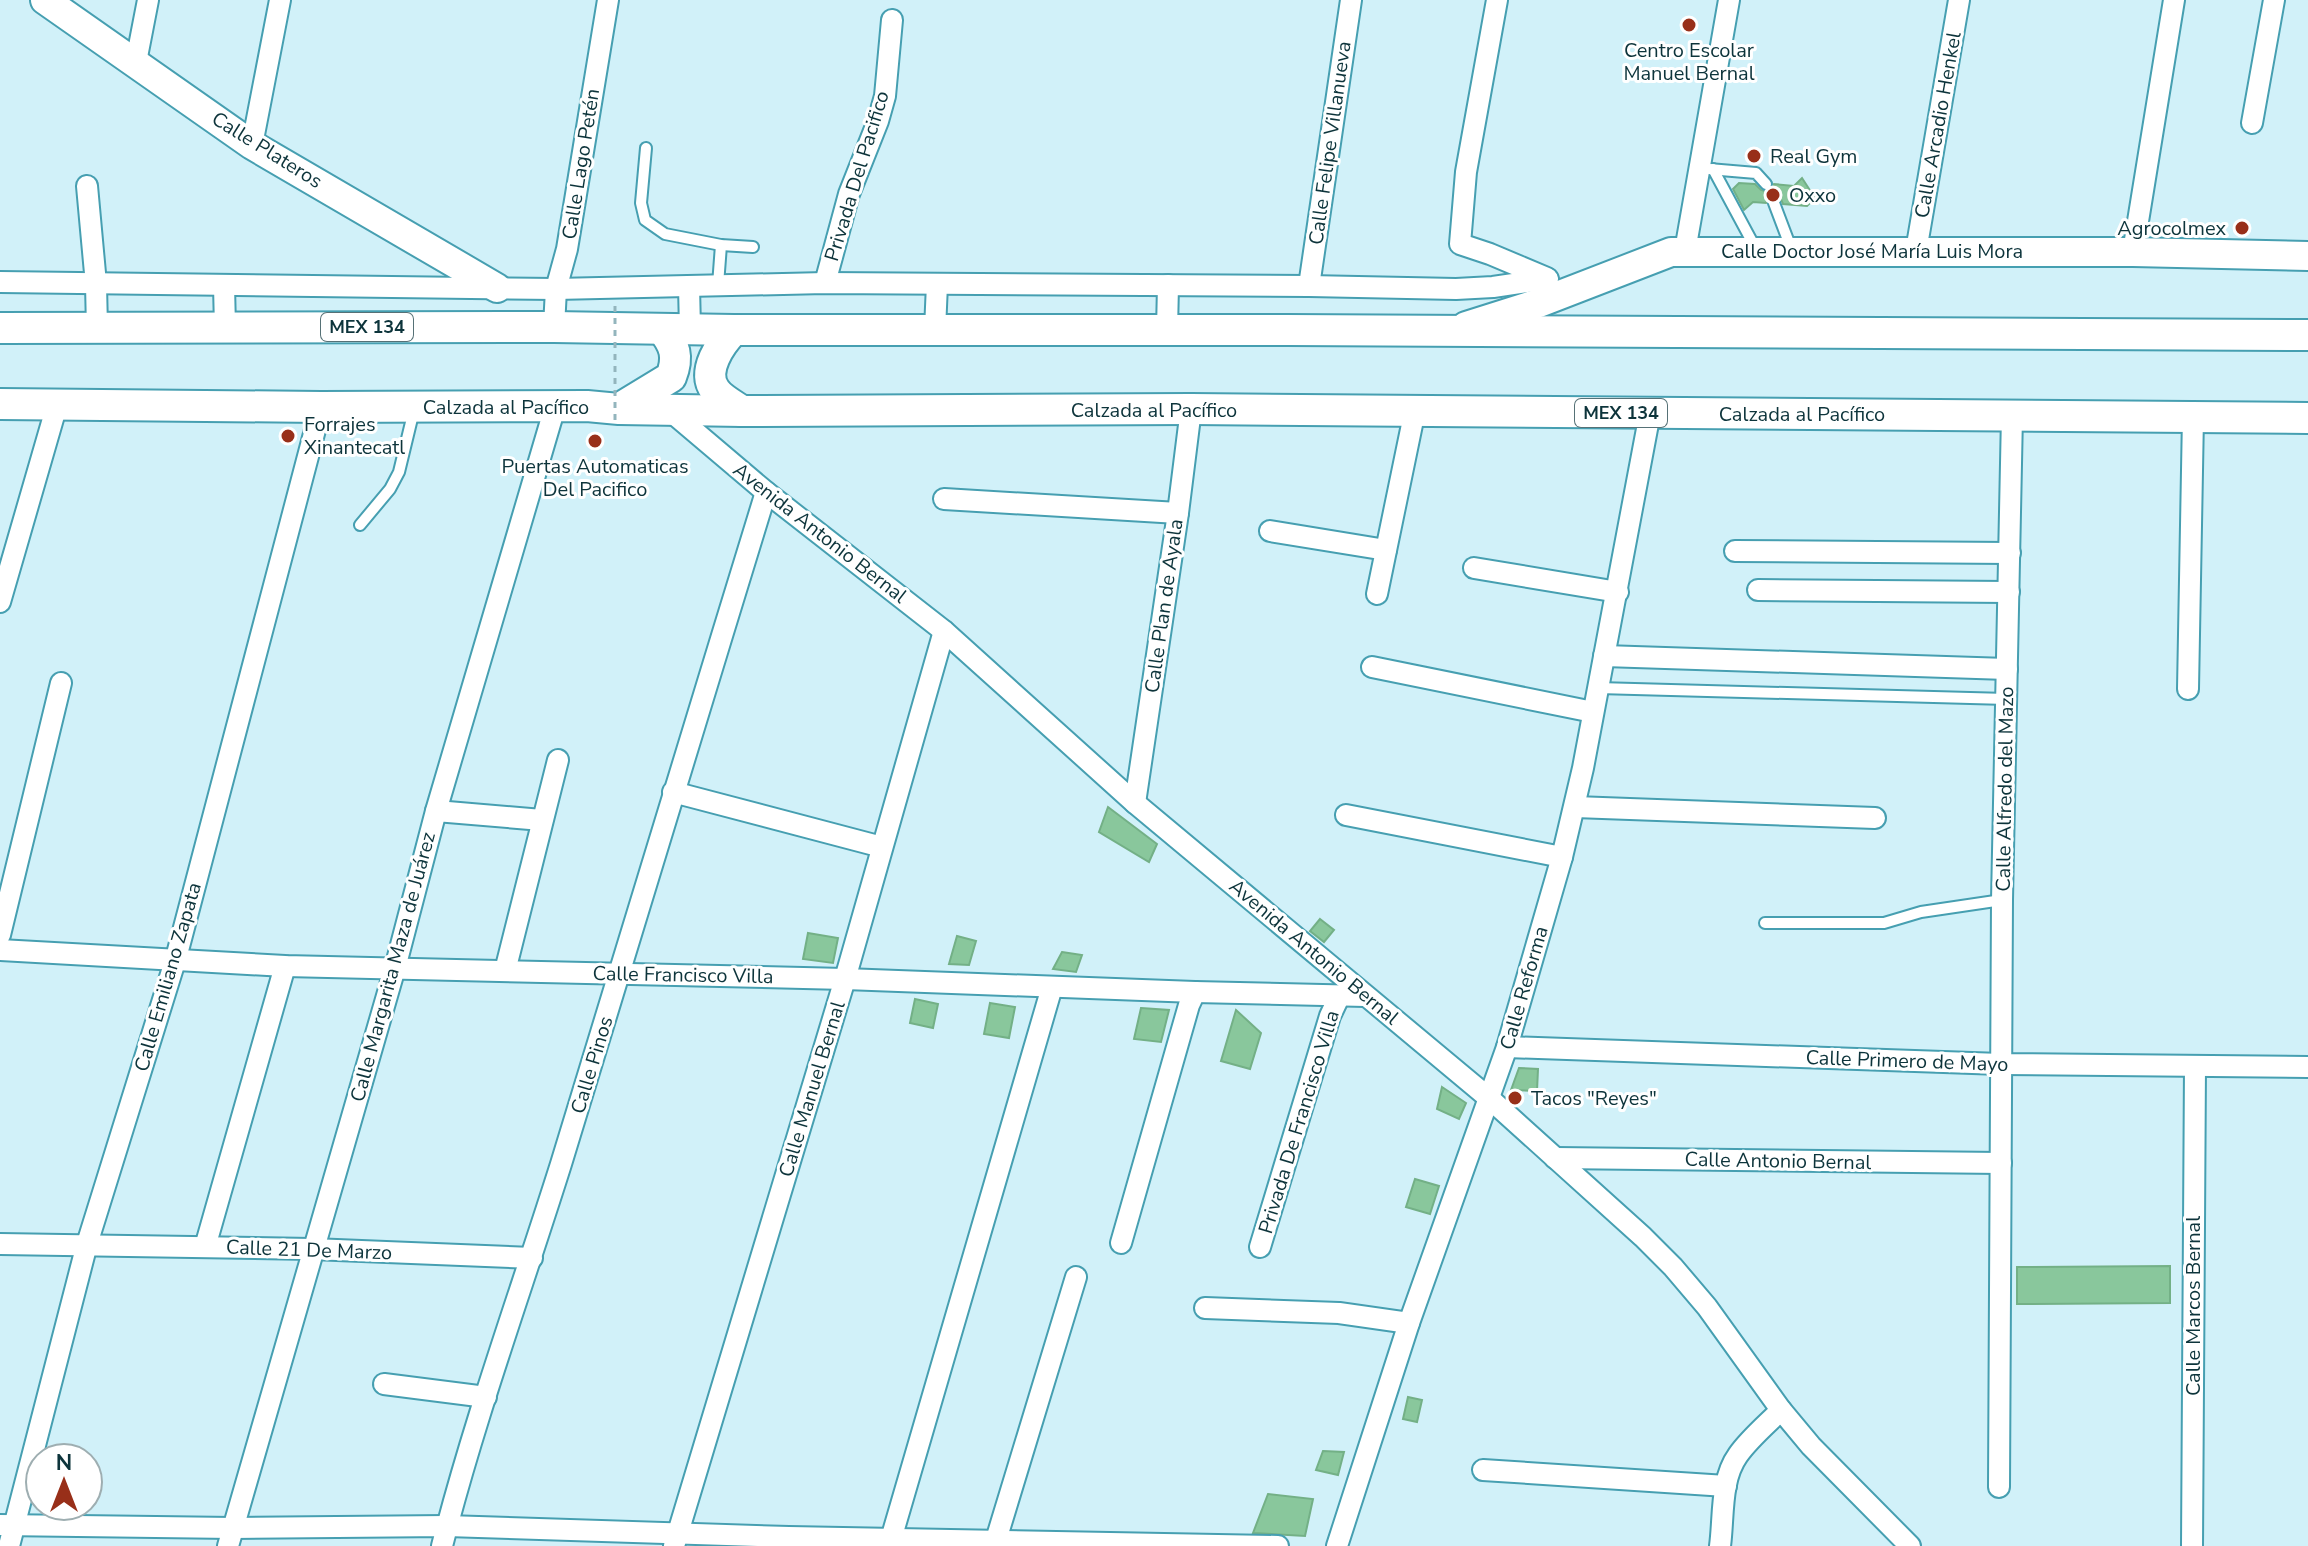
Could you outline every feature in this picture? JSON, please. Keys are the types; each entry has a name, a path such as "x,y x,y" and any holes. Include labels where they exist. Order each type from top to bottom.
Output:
{"main road":[{"name":"MEX 134","path":"0,328 554,327 2308,335"},
{"path":"617,417 671,377 676,361 673,343 676,329"},
{"path":"734,330 723,341 714,361 712,384 716,392 742,411"},
{"name":"Calzada al Pacífico","path":"0,404 587,406 617,417 668,409 1191,409 2308,418"}],"street":[{"name":"Calle Plateros","path":"45,0 252,145 497,288"},
{"path":"136,62 148,0"},
{"path":"252,145 280,0"},
{"name":"Calle Lago Petén","path":"554,327 556,289 567,249 608,0"},
{"name":"Calle Felipe Villanueva","path":"1309,286 1351,0"},
{"path":"1497,0 1466,172 1460,244 1574,290"},
{"path":"1685,251 1707,168 1729,0"},
{"name":"Calle Arcadio Henkel","path":"1916,251 1959,0"},
{"path":"2133,252 2174,0"},
{"path":"2252,123 2274,0"},
{"name":"Privada Del Pacifico","path":"825,283 849,194 885,96 892,20"},
{"path":"87,186 97,329"},
{"name":"Calle Doctor José María Luis Mora","path":"1449,330 1504,315 1658,256 1685,251 2133,252 2308,256"},
{"path":"0,282 556,289 825,283 1456,289 1548,279"},
{"path":"935,330 937,284"},
{"path":"224,285 225,328"},
{"path":"1167,330 1168,285"},
{"path":"676,329 689,286"},
{"path":"0,602 57,405"},
{"name":"Calle Emiliano Zapata","path":"9,1546 7,1525 87,1244 176,958 321,407"},
{"name":"Calle Margarita Maza de Juárez","path":"230,1537 395,968 436,811 555,407"},
{"name":"Avenida Antonio Bernal","path":"668,409 766,492 944,631 1135,803 1490,1099 1643,1237 1673,1267 1730,1337 1781,1410 1896,1542"},
{"name":"Calle Plan de Ayala","path":"1135,803 1191,409"},
{"path":"1377,594 1415,410"},
{"name":"Calle Reforma","path":"1337,1546 1409,1323 1507,1047 1562,857 1618,592 1650,413"},
{"name":"Calle Alfredo del Mazo","path":"1999,1487 2002,900 2012,415"},
{"path":"2188,689 2193,416"},
{"name":"Calle Pinos","path":"445,1536 766,492"},
{"path":"944,499 1178,513"},
{"path":"1270,531 1386,550"},
{"path":"1735,551 2010,553"},
{"path":"1474,568 1618,592"},
{"path":"1758,590 2009,592"},
{"name":"Calle Manuel Bernal","path":"676,1539 845,979 944,631"},
{"path":"1604,656 2007,669"},
{"path":"1372,667 1593,712"},
{"path":"0,935 61,683"},
{"path":"505,971 558,760"},
{"path":"673,792 882,847"},
{"path":"1575,807 1875,818"},
{"path":"436,811 542,820"},
{"path":"1346,815 1562,857"},
{"name":"Calle Francisco Villa","path":"0,950 285,966 845,979 1365,996"},
{"path":"205,1247 285,966"},
{"path":"890,1542 1052,987"},
{"path":"1121,1243 1195,992"},
{"name":"Privada De Francisco Villa","path":"1260,1247 1330,1016 1339,997"},
{"name":"Calle Primero de Mayo","path":"1507,1047 2001,1064 2308,1067"},
{"name":"Calle Marcos Bernal","path":"2192,1546 2195,1066"},
{"name":"Calle Antonio Bernal","path":"1555,1158 2001,1163"},
{"name":"Calle 21 De Marzo","path":"0,1244 312,1249 532,1258"},
{"path":"996,1540 1076,1277"},
{"path":"1205,1308 1339,1313 1409,1323"},
{"path":"384,1384 486,1397"},
{"path":"1720,1546 1730,1469 1738,1454 1781,1410"},
{"path":"1483,1470 1726,1486"},
{"path":"7,1525 230,1537 445,1536 890,1542 996,1540 1278,1546"}],"lane":[{"path":"646,148 641,203 645,220 665,234 721,245 753,247"},
{"path":"1707,168 1756,173 1766,184"},
{"path":"1707,168 1757,251"},
{"path":"1774,203 1792,250"},
{"path":"718,285 721,245"},
{"path":"360,525 390,489 399,472 415,407"},
{"path":"1598,688 2007,699"},
{"path":"1765,923 1884,923 1921,912 2002,900"}],"path":[{"path":"615,306 617,417"}],"building":[{"name":"Oxxo","path":"1802,178 1815,198 1807,206 1783,204 1780,197 1775,195 1768,197 1766,203 1753,202 1744,210 1733,189 1739,183 1755,184 1767,192 1774,184 1794,186"},
{"path":"1108,807 1157,844 1149,862 1099,832"},
{"path":"1320,919 1334,930 1324,942 1310,931"},
{"path":"808,933 838,938 833,963 803,959"},
{"path":"957,936 976,941 969,965 949,964"},
{"path":"1062,952 1082,955 1076,972 1053,969"},
{"path":"915,999 938,1004 933,1028 910,1023"},
{"path":"990,1003 1015,1007 1009,1038 984,1034"},
{"path":"1141,1008 1169,1010 1161,1042 1134,1039"},
{"path":"1236,1010 1261,1033 1250,1069 1221,1061"},
{"path":"1519,1068 1538,1069 1537,1091 1511,1090"},
{"path":"1442,1087 1466,1103 1459,1119 1437,1109"},
{"path":"1415,1179 1439,1186 1430,1214 1406,1207"},
{"path":"2170,1266 2170,1303 2017,1304 2017,1267"},
{"path":"1408,1397 1422,1400 1417,1422 1403,1419"},
{"path":"1323,1451 1344,1452 1338,1475 1316,1470"},
{"path":"1268,1494 1313,1499 1305,1536 1253,1533"}],"place":[{"name":"Centro Escolar Manuel Bernal","path":"1689,25"},
{"name":"Real Gym","path":"1754,156"},
{"name":"Oxxo","path":"1773,195"},
{"name":"Agrocolmex","path":"2242,228"},
{"name":"Forrajes Xinantecatl","path":"288,436"},
{"name":"Puertas Automaticas Del Pacifico","path":"595,441"},
{"name":"Tacos \"Reyes\"","path":"1515,1098"}]}
